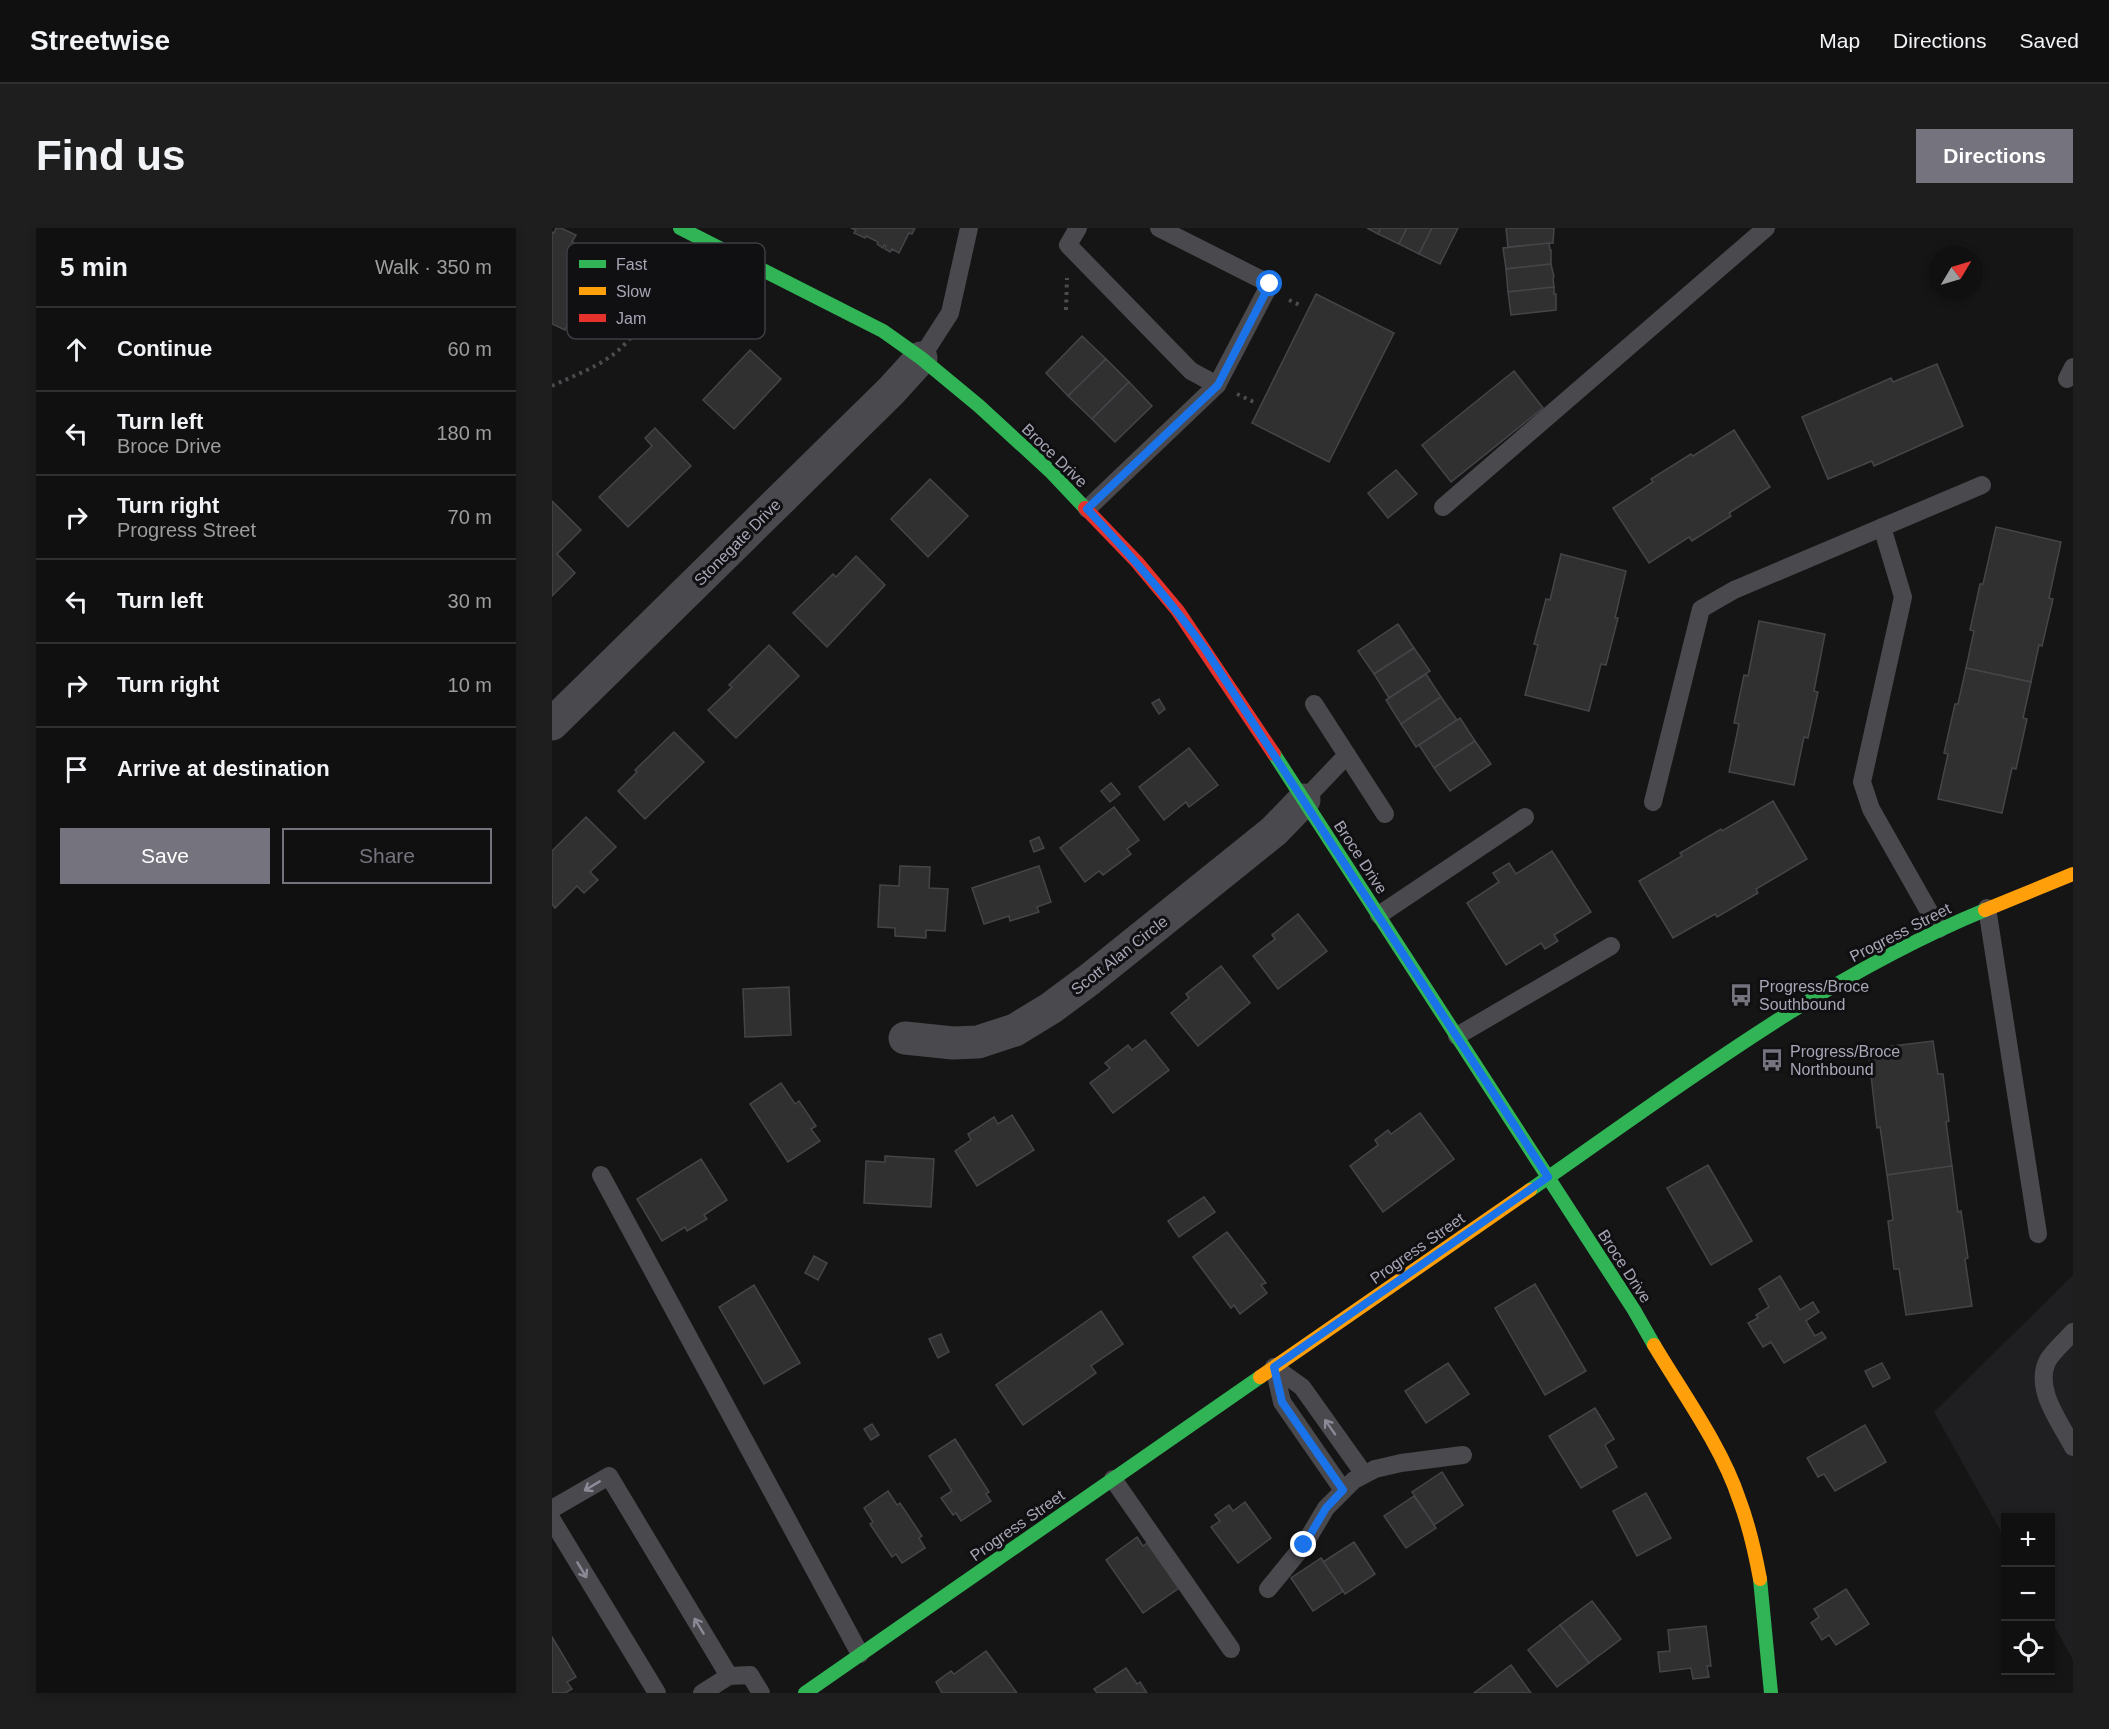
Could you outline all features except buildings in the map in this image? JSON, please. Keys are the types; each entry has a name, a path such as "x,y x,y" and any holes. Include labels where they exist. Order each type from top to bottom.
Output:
{"street":[{"name":"Broce Drive","path":"680,228 712,243"},
{"name":"Broce Drive","path":"765,270 882,331 921,358 1016,438 1137,562 1205,649 1634,1310 1722,1459 1739,1497 1754,1546 1771,1693"},
{"name":"Stonegate Drive","path":"552,724 891,391 921,358"},
{"name":"Scott Alan Circle","path":"905,1038 953,1043 978,1042 1015,1030 1051,1008 1100,971 1274,831 1304,800"},
{"name":"Progress Street","path":"805,1693 1776,1021 1851,976 1939,929 2073,874"}],"lane":[{"path":"717,243 724,228"},
{"path":"921,358 951,313 969,228"},
{"path":"1078,228 1068,245 1191,370 1218,385"},
{"path":"1087,509 1218,385 1270,284 1159,228"},
{"path":"1443,507 1766,228"},
{"path":"1653,802 1701,609 1734,590 1982,485"},
{"path":"1882,527 1903,597 1862,782 1871,809 1939,929"},
{"path":"1314,704 1385,814"},
{"path":"1304,800 1347,755"},
{"path":"1379,915 1525,817"},
{"path":"1987,908 2038,1234"},
{"path":"1457,1036 1611,946"},
{"path":"601,1175 860,1654"},
{"path":"2073,1332 2048,1359 2042,1376 2044,1390 2073,1447"},
{"path":"1274,1367 1302,1387 1364,1474"},
{"path":"1274,1367 1282,1402 1343,1490"},
{"path":"1268,1588 1304,1545 1326,1508 1343,1490 1364,1474 1374,1469 1401,1463 1462,1455"},
{"path":"552,1509 609,1476 729,1676"},
{"path":"1113,1479 1231,1649"},
{"path":"552,1520 657,1693"},
{"path":"702,1693 729,1676 750,1675 761,1693"}],"path":[{"path":"552,386 610,357 629,339"}],"shaded area":[{"path":"2073,1275 2073,1660 2055,1627 2055,1513 2001,1513 2001,1532 1934,1412"}],"traffic: fast":[{"path":"680,228 710,243"},
{"path":"765,271 883,331 921,358 979,406 1050,471 1085,508"},
{"path":"1274,754 1634,1310 1654,1345"},
{"path":"1530,1190 1695,1075 1807,1002 1924,937 1985,910"},
{"path":"805,1693 1260,1377"},
{"path":"1760,1579 1771,1693"}],"traffic: slow":[{"path":"1985,910 2073,874"},
{"path":"1260,1377 1530,1190"},
{"path":"1654,1345 1701,1420 1732,1479 1749,1529 1760,1579"}],"traffic: jam":[{"path":"1085,508 1137,562 1178,611 1274,754"}],"place":[{"name":"Progress/Broce Southbound","path":"1741,995"},
{"name":"Progress/Broce Northbound","path":"1772,1060"}],"route":[{"path":"1270,284 1218,385 1087,509 1137,562 1205,649 1548,1177 1274,1367 1282,1402 1343,1490 1326,1508 1304,1545"}]}
